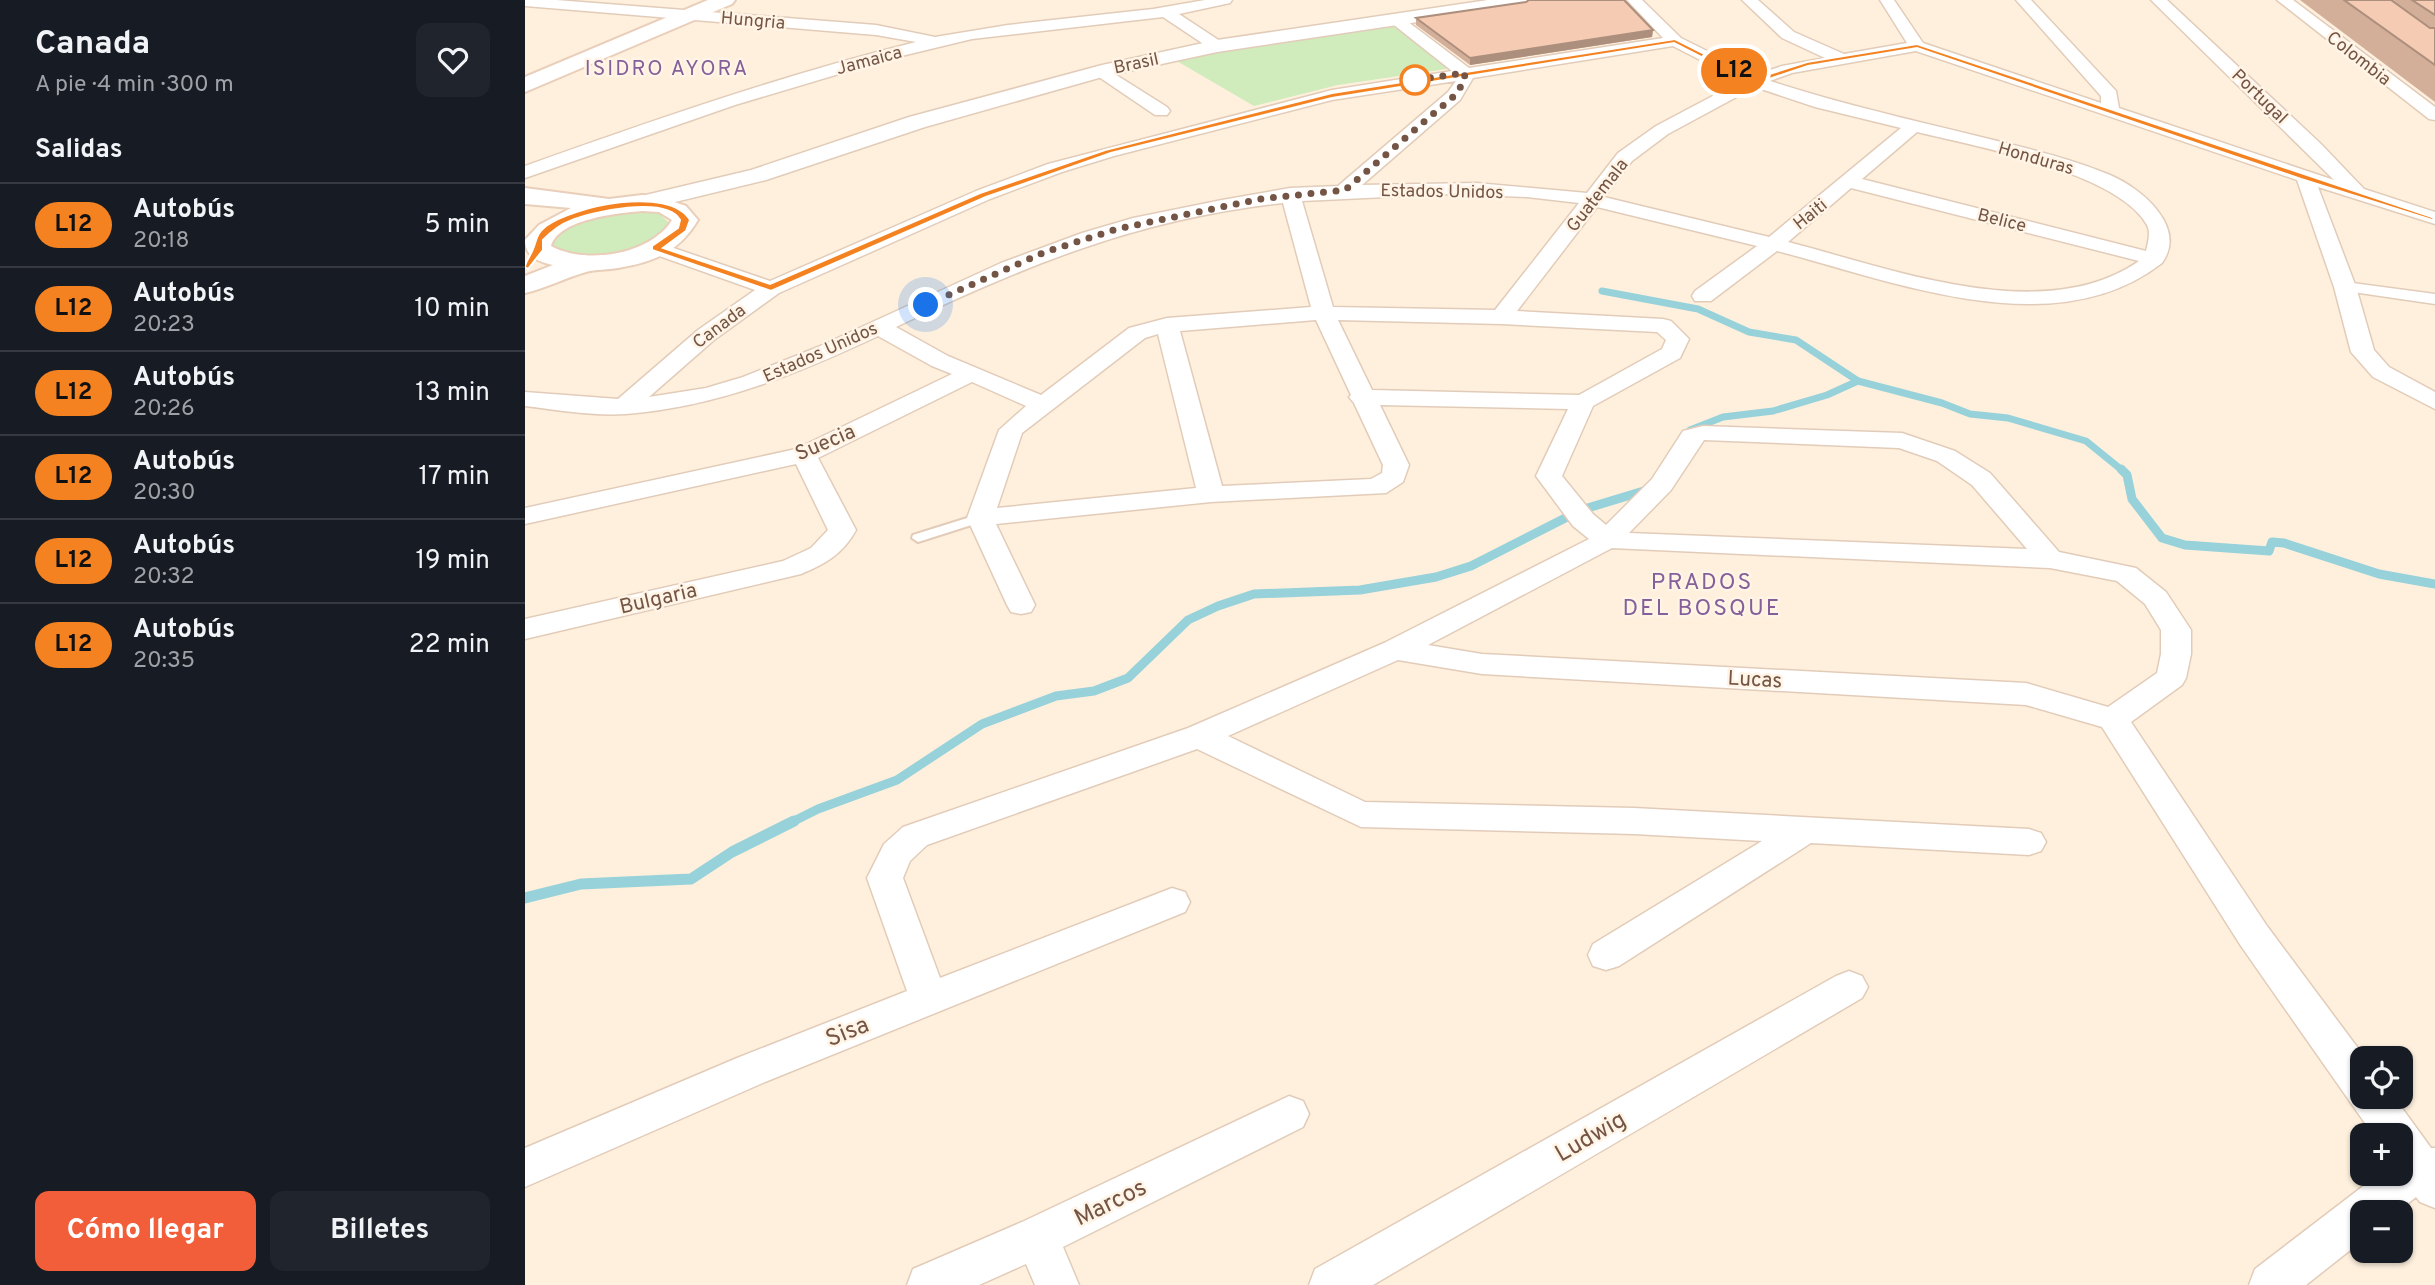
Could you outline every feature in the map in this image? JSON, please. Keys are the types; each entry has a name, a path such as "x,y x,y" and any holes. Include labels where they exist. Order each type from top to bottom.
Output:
{"main road":[{"path":"525,85 725,0"},
{"path":"525,196 616,205 642,203 672,208 681,213 685,220 683,229 672,239 655,248 609,261 562,262 534,252"},
{"path":"534,252 549,229 567,219 616,205"},
{"path":"525,214 534,252"},
{"path":"525,285 585,263"}],"street":[{"name":"Jamaica","path":"525,172 669,121 806,78 938,42 1035,25 1169,13 1225,0"},
{"name":"Brasil","path":"642,203 758,175 917,122 1102,71 1217,46 1525,0"},
{"name":"Honduras","path":"1634,0 1675,41 1754,81 1821,103 2034,156 2105,180 2137,201 2157,222 2160,233 2155,259"},
{"path":"1749,0 1788,35 1841,59"},
{"path":"1887,0 1917,46 2435,218"},
{"path":"2023,0 2110,95 2110,111"},
{"name":"Portugal","path":"2158,0 2315,148 2360,195"},
{"name":"Colombia","path":"2284,0 2435,115"},
{"name":"Hungria","path":"526,1 876,30 938,42"},
{"path":"1169,13 1217,46"},
{"path":"1345,190 1454,96 1464,82 1465,73 1394,18"},
{"name":"Canada","path":"623,407 706,335 771,288 983,195 1081,160 1332,95 1675,41"},
{"name":"Guatemala","path":"1501,317 1625,157 1662,130 1754,81 1788,69 1917,46"},
{"path":"1102,71 1161,111"},
{"name":"Haiti","path":"1703,296 1773,244 1913,127"},
{"name":"Brasil","path":"685,220 758,175"},
{"path":"2305,177 2345,287 2363,352 2369,362 2381,372 2435,402"},
{"name":"Belice","path":"1849,181 2155,259"},
{"name":"Estados Unidos","path":"525,399 623,407 689,397 748,383 1045,252 1117,229 1180,214 1290,194 1441,188 1591,200 1699,223 1952,290 1998,295 2050,297 2111,286 2155,259"},
{"path":"980,518 1211,494 1377,487 1394,477 1396,465 1361,397 1324,313 1290,194"},
{"path":"655,248 771,288"},
{"path":"2345,287 2435,299"},
{"path":"1021,605 980,518 1011,430 1137,333 1167,325 1324,313 1501,317 1663,326 1678,339 1672,353 1583,402 1361,397"},
{"path":"1167,325 1211,494"},
{"path":"878,326 940,361 1043,405"},
{"name":"Suecia","path":"525,516 804,455 972,373"},
{"path":"1583,402 1549,476 1583,520 1607,540 2050,559 2126,574 2156,598 2176,630 2176,654 2171,678 2113,719 2254,936 2350,1068"},
{"path":"929,998 885,878 895,853 915,836 1199,736 1395,650 1607,540 1662,484 1692,436 1703,433 1902,441 1946,456 1981,480 2050,559"},
{"name":"Bulgaria","path":"525,629 791,568 820,555 837,542 842,530 804,455"},
{"name":"Lucas","path":"1395,650 1482,664 2026,694 2113,719"},
{"path":"1199,736 1361,814 1634,821 2029,842"},
{"path":"1606,955 1806,831"},
{"name":"Sisa","path":"525,1168 751,1070 1172,902"},
{"name":"Ludwig","path":"1331,1285 1849,987"},
{"path":"2376,1200 2418,1159 2379,1109"},
{"name":"Marcos","path":"929,1285 1037,1237 1289,1114"},
{"path":"2271,1285 2350,1223"},
{"path":"1037,1237 1057,1285"}],"lane":[{"path":"918,538 980,518"}],"green space":[{"path":"1394,23 1453,68 1338,85 1254,106 1175,60 1223,48"},
{"path":"640,210 660,214 669,223 657,239 646,245 593,258 579,257 552,247 551,242 560,233 581,222 604,215"}],"building":[{"path":"1529,0 1624,0 1653,30 1470,58 1416,18"},
{"path":"2344,0 2391,0 2430,28 2435,28 2435,65"},
{"path":"2412,0 2435,0 2435,15"}],"waterway":[{"path":"1602,291 1698,309 1749,332 1796,340 1858,381"},
{"path":"1686,435 1690,430 1723,417 1773,411 1827,395 1858,381"},
{"path":"1858,381 1942,403 1970,414 2008,418 2086,441 2123,471"},
{"path":"2123,471 2127,475 2132,499 2162,538 2185,545 2269,551 2272,542 2284,543 2379,574 2435,584"},
{"path":"525,898 581,884 691,879 732,852 818,809 897,780 982,724 1056,696 1094,691 1128,678 1188,620 1218,606 1254,594 1360,590 1436,577 1471,566 1581,510 1647,490"}],"bus line":[{"name":"L12","path":"525,267 538,250 538,240 549,229 567,219 616,205 642,203 672,208 681,213 685,220 683,229 655,248 771,288 983,195 1055,168 1108,152 1332,95 1675,41 1754,81 1807,64 1917,46 2435,218"}],"district":[{"name":"ISIDRO AYORA","path":"667,68"},
{"name":"PRADOS DEL BOSQUE","path":"1702,594"}],"route":[{"path":"926,305 1045,252 1117,229 1260,199 1345,190 1454,96 1464,82 1465,73 1415,80"}]}
